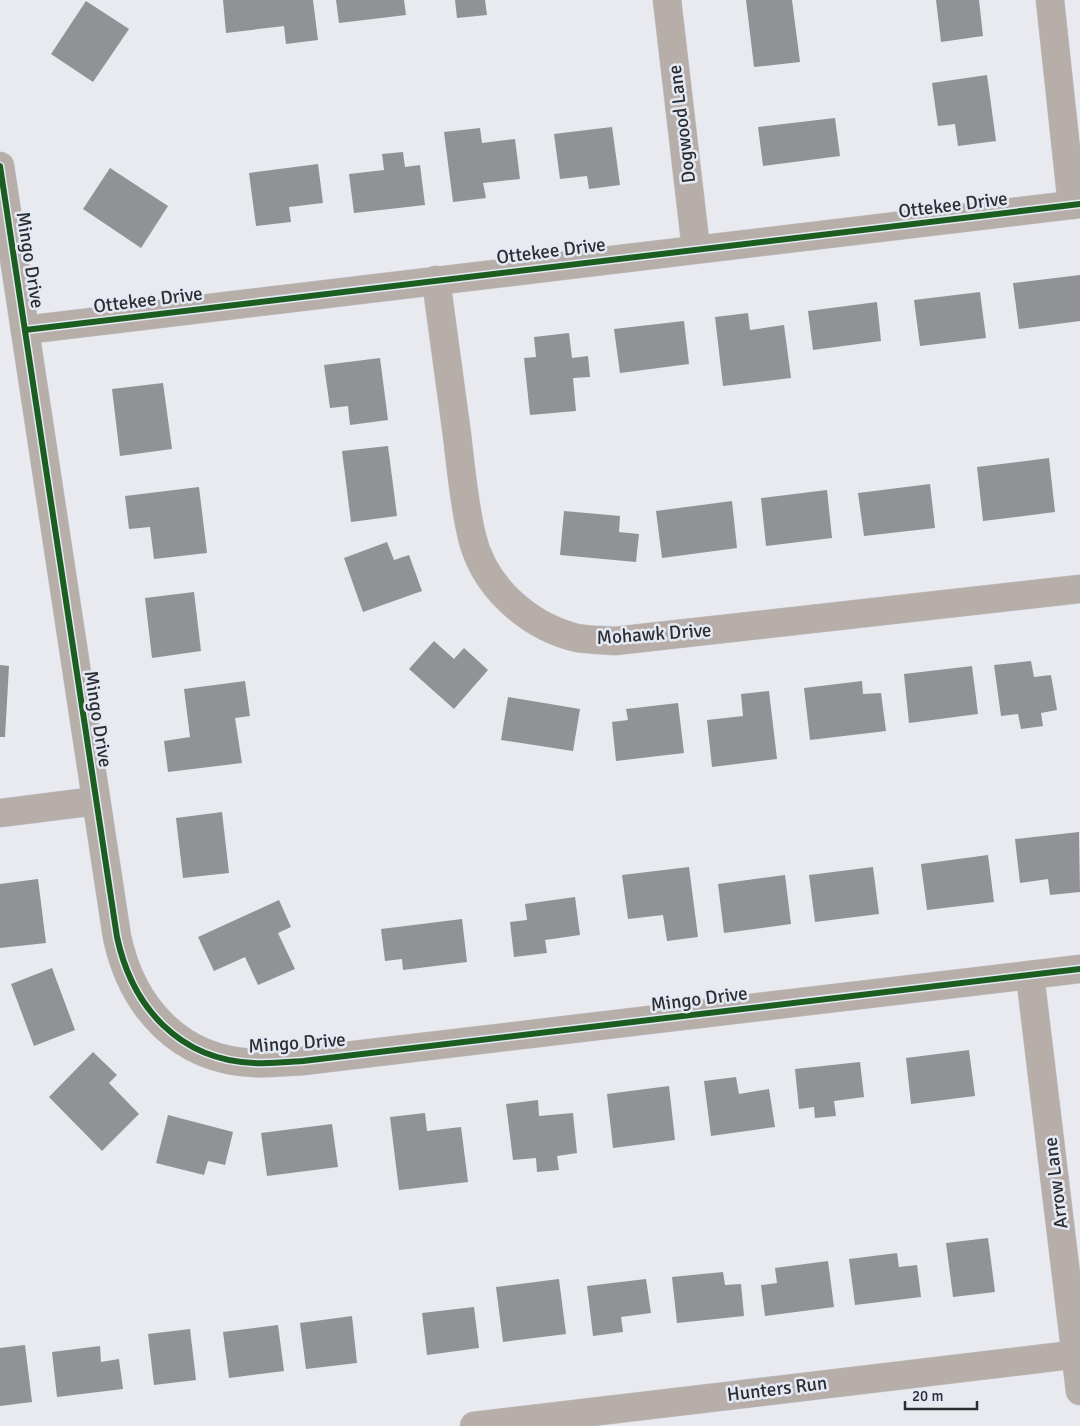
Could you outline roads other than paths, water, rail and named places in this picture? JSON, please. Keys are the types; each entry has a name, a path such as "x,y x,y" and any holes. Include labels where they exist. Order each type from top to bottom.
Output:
{"street":[{"name":"Dogwood Lane","path":"667,0 696,249"},
{"path":"1050,0 1076,205"},
{"name":"Mingo Drive","path":"0,166 117,937 124,964 134,990 156,1019 185,1042 201,1051 236,1062 254,1064 303,1061 1080,969"},
{"name":"Ottekee Drive","path":"25,330 1076,205"},
{"name":"Mohawk Drive","path":"436,280 472,538 487,572 498,588 511,602 542,624 577,638 615,640 1080,589"},
{"path":"0,812 96,801"},
{"name":"Arrow Lane","path":"1030,975 1078,1354 1080,1391"},
{"name":"Hunters Run","path":"474,1426 597,1418 1078,1354"}]}
